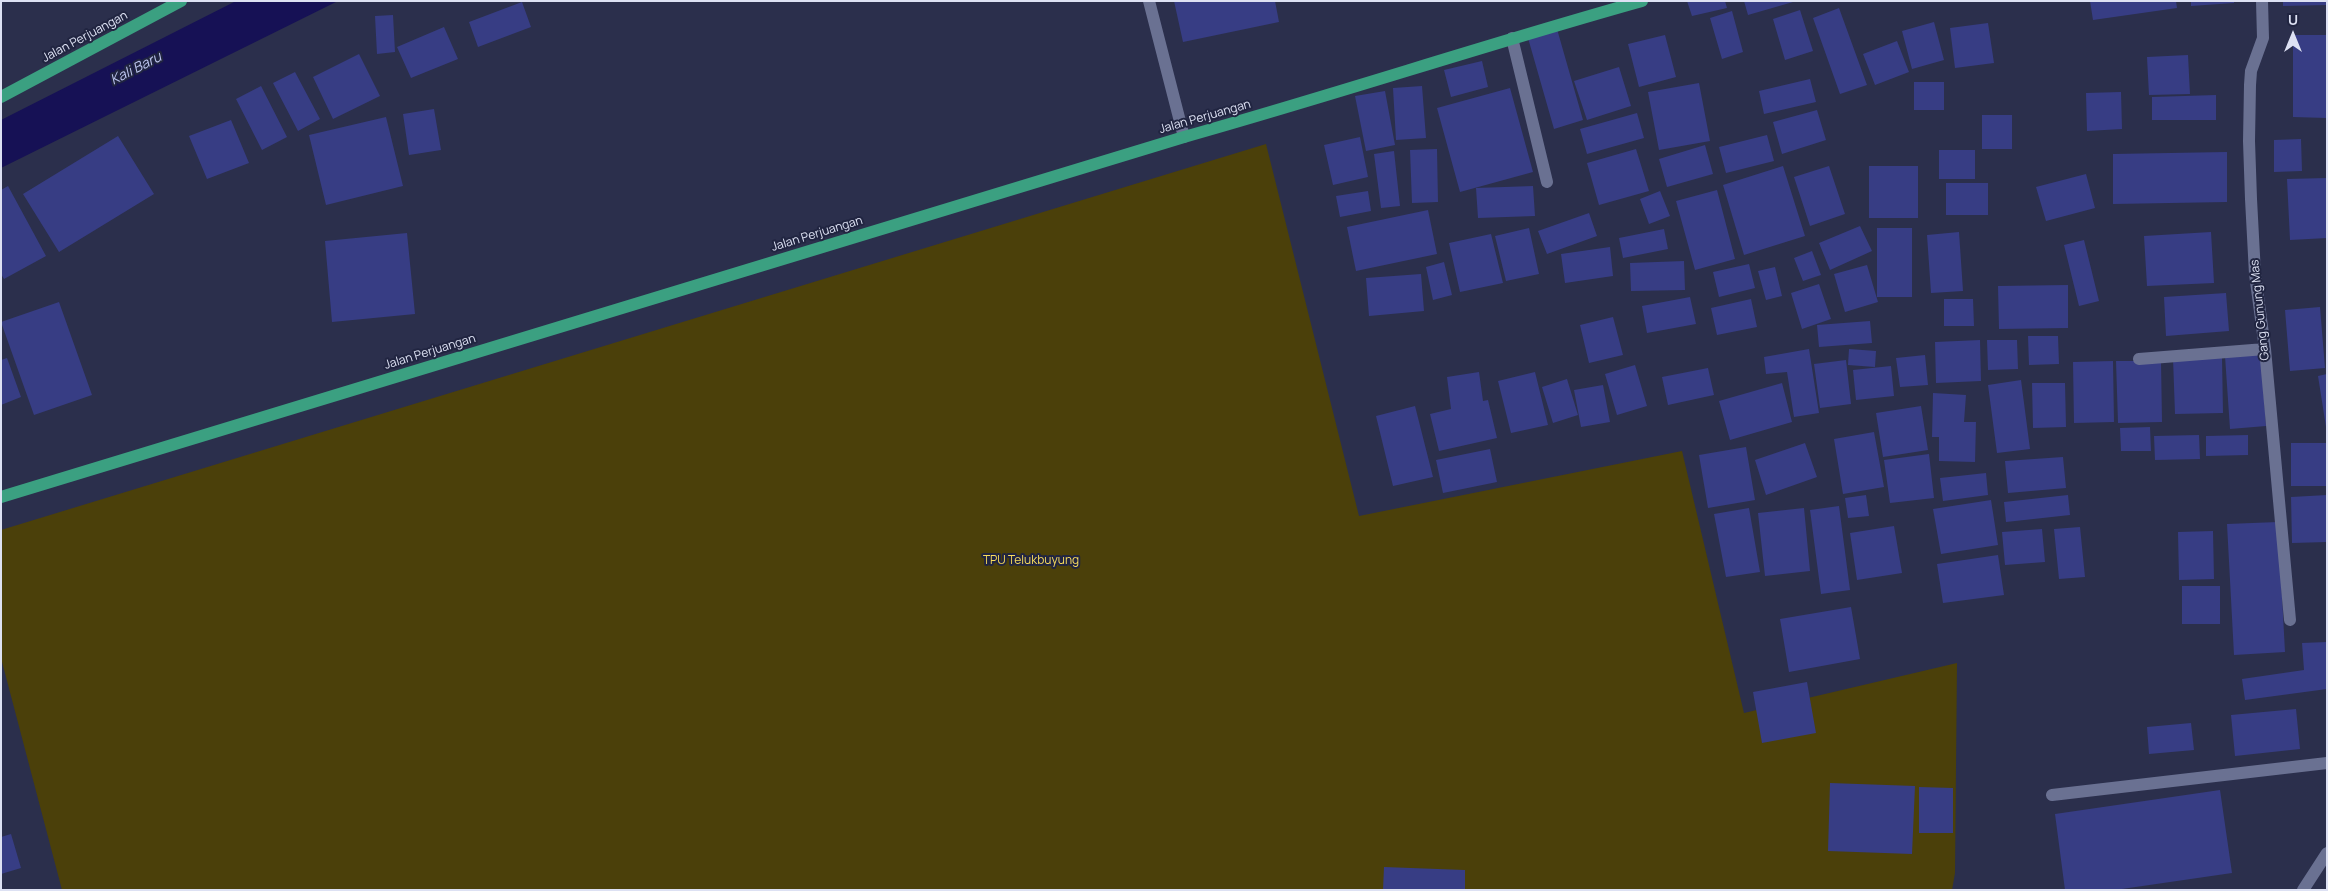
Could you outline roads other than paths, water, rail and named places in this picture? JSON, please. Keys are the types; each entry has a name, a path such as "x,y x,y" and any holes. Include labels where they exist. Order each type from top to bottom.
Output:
{"main road":[{"name":"Jalan Perjuangan","path":"1,97 181,1"},
{"name":"Jalan Perjuangan","path":"1,497 1184,137 1278,111 1512,38 1642,1"}],"street":[{"path":"1149,1 1184,137"},
{"name":"Gang Gunung Mas","path":"2262,1 2263,38 2251,71 2248,141 2255,274 2265,349 2290,620"},
{"path":"1512,38 1547,182"},
{"path":"2139,359 2265,349"},
{"path":"2052,795 2327,763"},
{"path":"2304,890 2327,853"}],"water":[{"name":"Kali Baru","path":"236,1 338,1 1,168 1,120"}],"park label":[{"name":"TPU Telukbuyung","path":"1031,561"}]}
